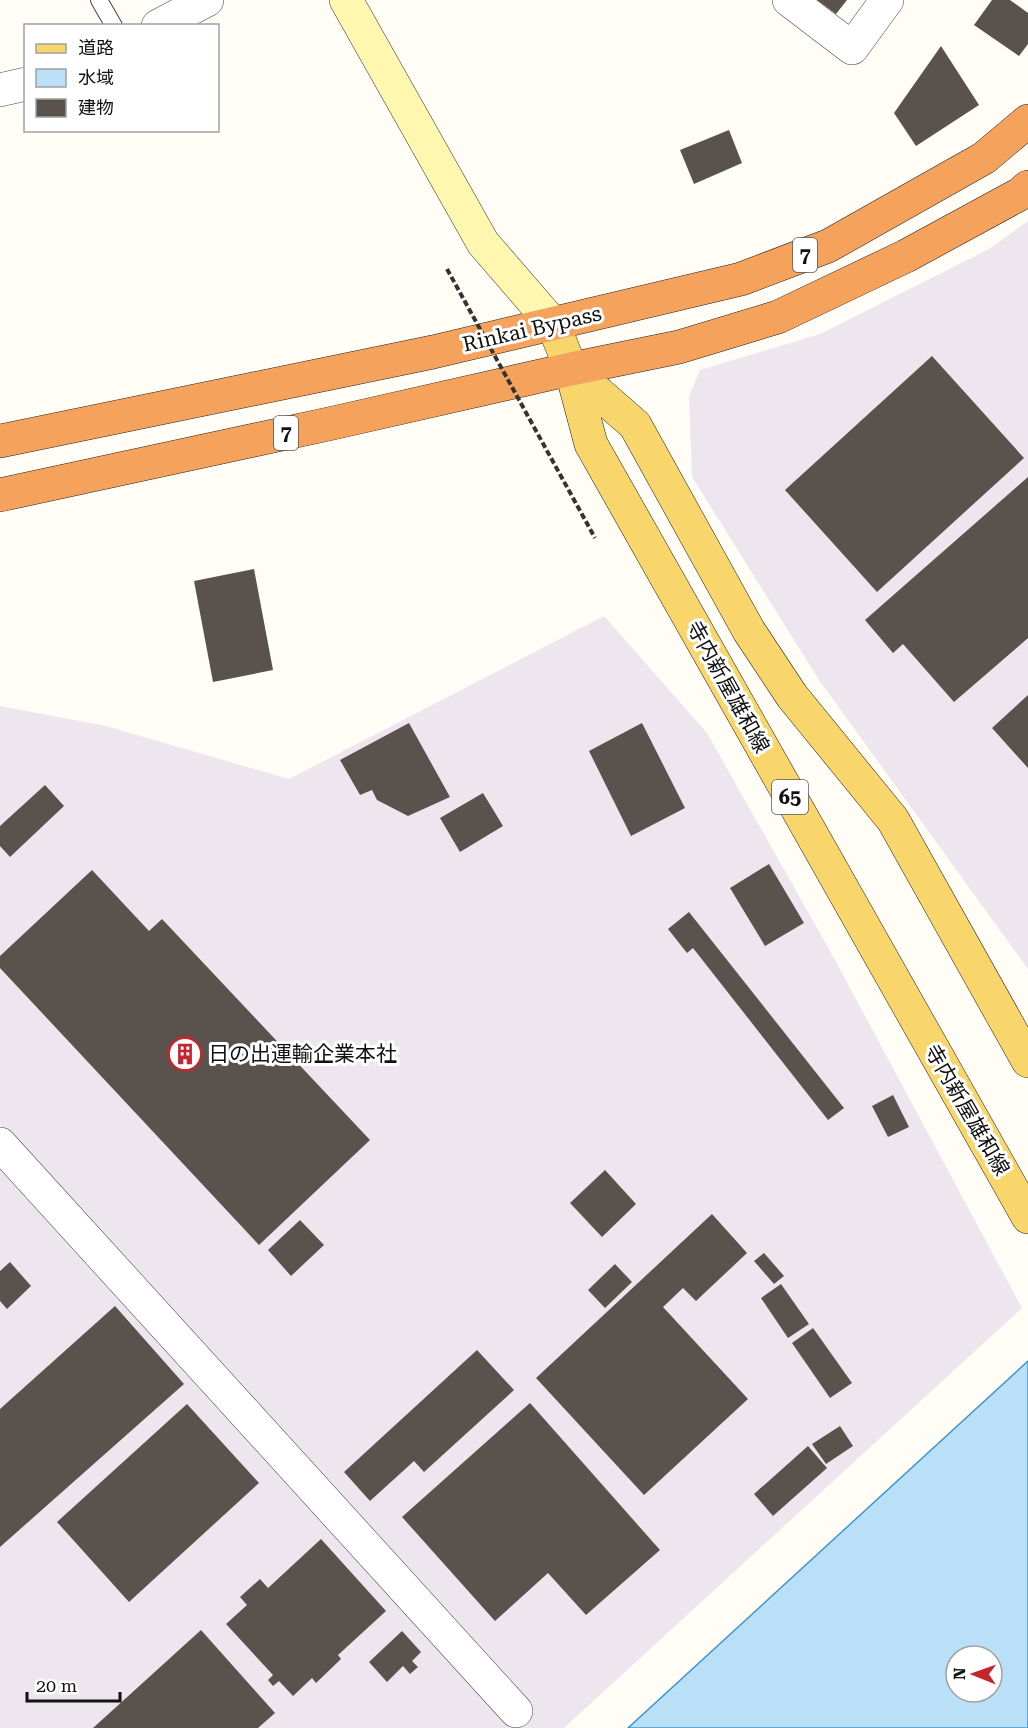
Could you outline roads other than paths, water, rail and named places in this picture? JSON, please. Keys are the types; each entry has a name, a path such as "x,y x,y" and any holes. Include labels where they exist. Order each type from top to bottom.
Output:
{"highway":[{"name":"Rinkai Bypass","path":"0,441 433,352 741,279 828,246 984,158 1028,121"},
{"name":"7","path":"0,495 679,347 778,317 1024,199"}],"main road":[{"name":"寺内新屋雄和線","path":"554,324 571,369 591,444 1028,1216"},
{"name":"寺内新屋雄和線","path":"571,369 635,425 749,631 792,696 893,820 1028,1061"}],"street":[{"path":"162,24 207,0"},
{"path":"346,0 483,243 554,324"},
{"path":"789,0 852,48 887,0"},
{"path":"0,90 24,84"},
{"path":"0,1143 516,1711"}],"lane":[{"path":"99,0 113,24"}],"water":[{"path":"1028,1361 1028,1728 628,1728"}],"place":[{"name":"日の出運輸企業本社","path":"185,1054"}]}
